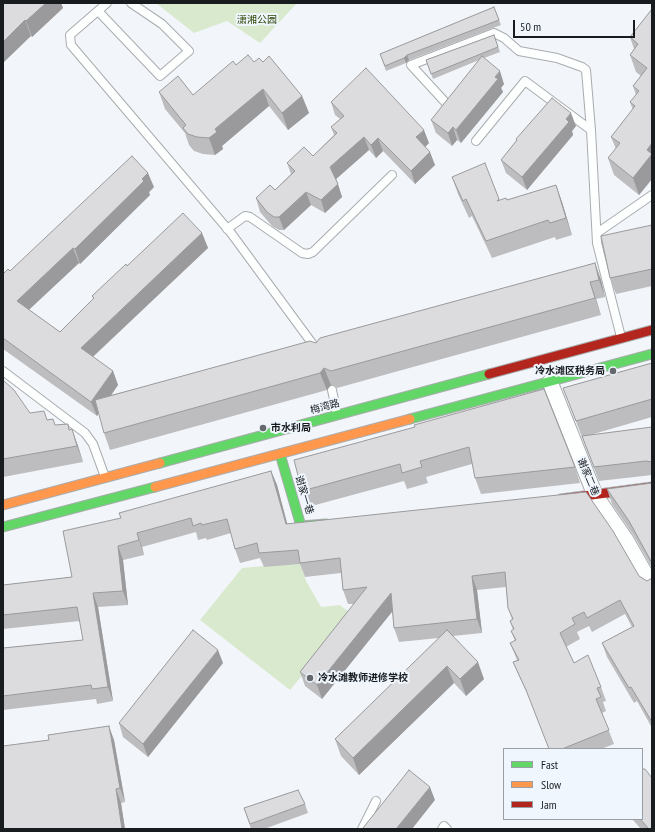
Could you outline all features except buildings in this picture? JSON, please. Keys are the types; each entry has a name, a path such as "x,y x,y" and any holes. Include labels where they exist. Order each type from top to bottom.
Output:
{"street":[{"name":"梅湾路","path":"3,505 652,330"},
{"path":"3,527 652,354"},
{"name":"谢家二巷","path":"550,382 595,495 626,540 652,586"},
{"name":"谢家一巷","path":"280,454 301,526 333,523"},
{"path":"555,499 652,487"}],"lane":[{"path":"107,3 70,35 71,45 227,229 322,355"},
{"path":"98,11 160,76 189,52 162,24 131,3"},
{"path":"445,102 411,65 494,33 504,38 518,51 558,58 586,70 597,243 621,338"},
{"path":"476,140 525,81 591,130"},
{"path":"227,229 245,216 250,217 302,253 308,254 313,252 392,175"},
{"path":"597,233 652,195"},
{"path":"3,371 85,433 93,444 106,478"},
{"path":"332,390 337,415"},
{"path":"362,829 376,801"},
{"path":"442,829 444,826 447,829"}],"green space":[{"name":"潇湘公园","path":"156,3 297,3 260,43 227,21 194,33"},
{"path":"300,563 306,581 321,607 340,605 353,615 290,690 200,620 242,568"}],"traffic: fast":[{"path":"410,419 652,354"},
{"path":"160,463 489,374"},
{"path":"280,454 301,526 326,524"},
{"path":"3,527 155,487"}],"traffic: slow":[{"path":"155,487 410,419"},
{"path":"3,505 160,463"}],"traffic: jam":[{"path":"489,374 652,330"},
{"path":"561,499 652,487"}],"place":[{"name":"冷水滩区税务局","path":"613,371"},
{"name":"市水利局","path":"263,428"},
{"name":"冷水滩教师进修学校","path":"310,678"}]}
